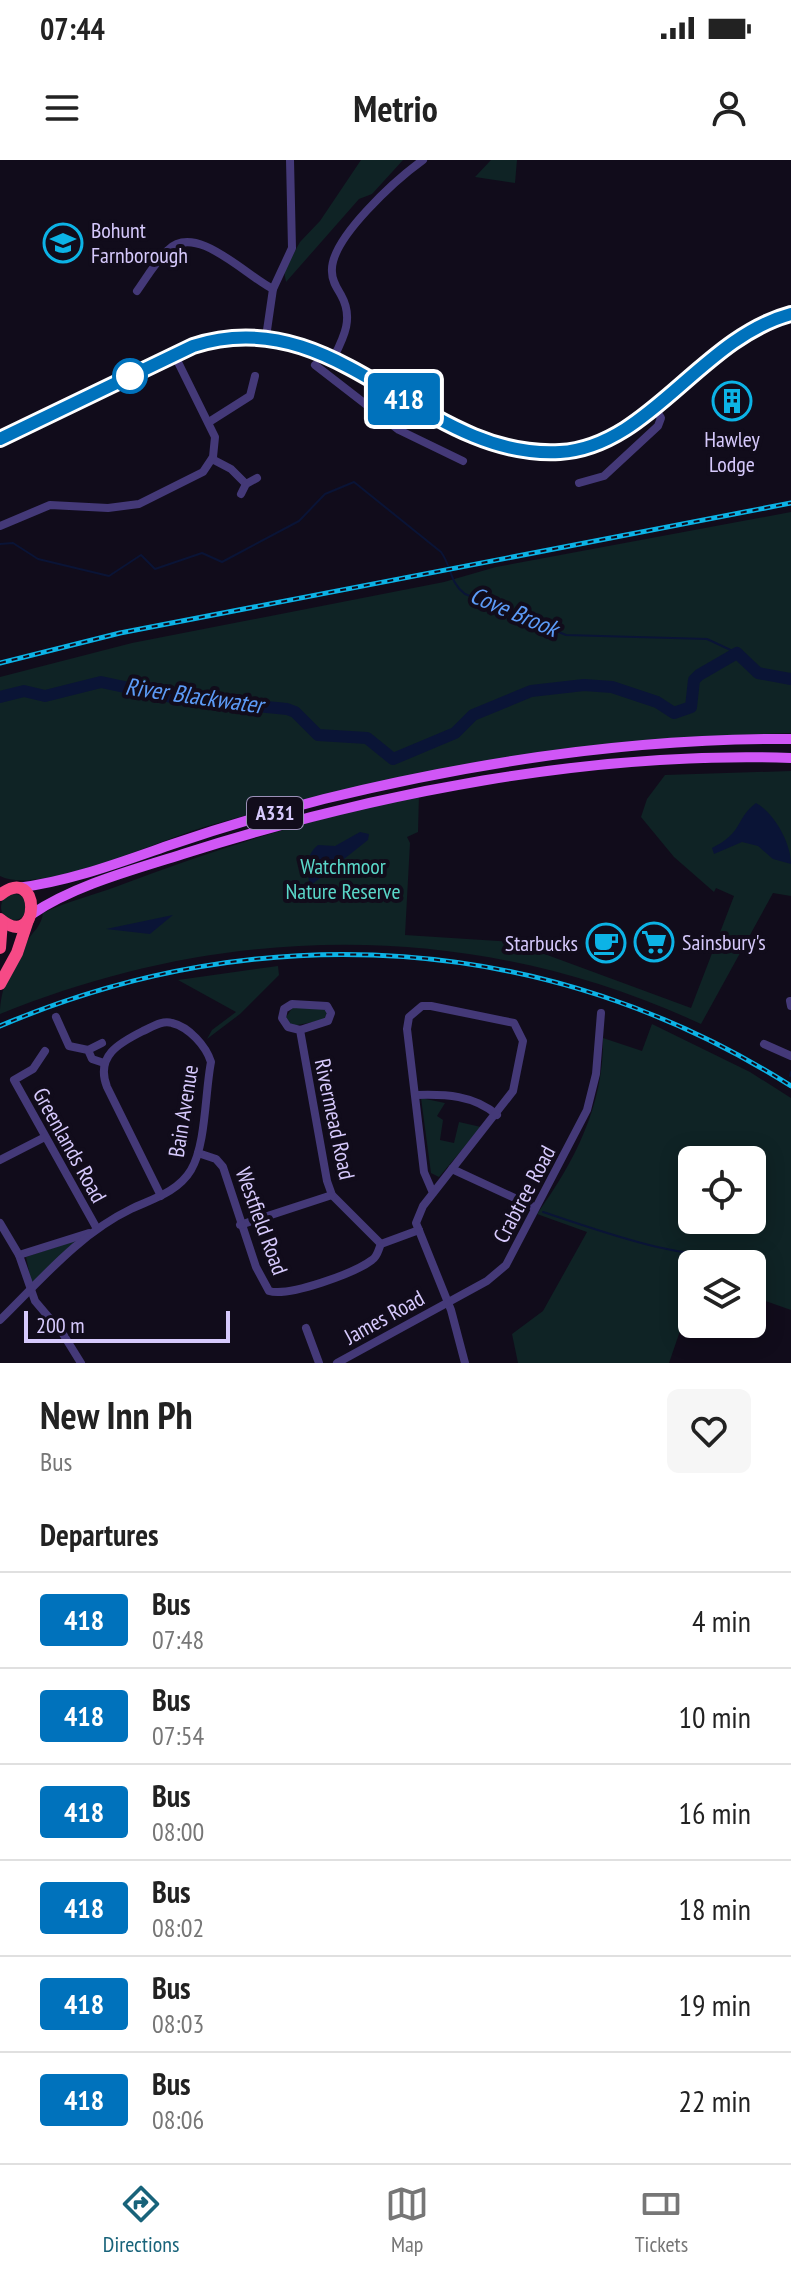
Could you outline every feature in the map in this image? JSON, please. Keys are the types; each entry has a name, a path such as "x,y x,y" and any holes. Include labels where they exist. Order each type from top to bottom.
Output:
{"highway":[{"path":"0,984 17,953 30,917 29,895 6,889"},
{"path":"0,948 1,920 15,926 30,917"}],"main road":[{"path":"4,434 174,354 220,338 266,337 303,346 333,359 484,440 541,452 589,447 619,432 654,407 736,338 791,314"},
{"name":"A331","path":"6,889 65,882 208,832 324,799 457,771 629,747 791,739"},
{"name":"A331","path":"30,917 59,899 173,857 269,828 384,799 497,780 633,763 736,756 791,758"}],"street":[{"path":"266,337 273,289 292,248 290,160"},
{"path":"333,359 348,322 345,303 332,272 335,255 392,184 423,160"},
{"path":"137,291 167,250 185,241 204,244 273,289"},
{"path":"0,526 50,505 108,508 139,504 196,477 212,459 216,442 174,354"},
{"path":"315,365 392,425 430,448 463,461"},
{"path":"209,422 250,396 255,376"},
{"path":"392,425 406,400"},
{"path":"579,483 604,476 658,426 661,418 654,407"},
{"path":"212,459 231,469 246,484"},
{"path":"241,494 246,484 257,478"},
{"name":"Rivermead Road","path":"292,1004 327,1006 331,1013 328,1021 300,1030 284,1024 284,1009 292,1004"},
{"path":"433,1193 424,1172 407,1029 409,1017 415,1010 433,1006 514,1023 523,1041 513,1091 418,1216 419,1230 448,1302 465,1363"},
{"name":"Crabtree Road","path":"448,1302 493,1277 506,1265 587,1110 596,1074 601,1013"},
{"path":"56,1017 69,1046 88,1050 102,1043"},
{"name":"Bain Avenue","path":"19,1255 92,1230 161,1196 186,1179 198,1153 211,1062 204,1047 172,1022 159,1023 115,1046 104,1063 105,1082 161,1196"},
{"name":"Rivermead Road","path":"300,1030 332,1195 381,1244"},
{"path":"764,1044 791,1056"},
{"path":"88,1050 92,1059 104,1063"},
{"name":"Greenlands Road","path":"45,1051 33,1069 10,1082 45,1137 92,1230"},
{"path":"416,1095 440,1094 477,1101 497,1115"},
{"path":"0,1160 45,1137"},
{"name":"Westfield Road","path":"198,1153 216,1159 223,1167 240,1225 263,1285 279,1294 370,1262 381,1244 419,1230"},
{"path":"452,1169 534,1207"},
{"path":"240,1225 332,1195"},
{"path":"0,1223 19,1255 29,1291 81,1363"},
{"name":"Bain Avenue","path":"0,1320 92,1230"},
{"name":"James Road","path":"337,1363 448,1302"},
{"name":"James Road","path":"306,1328 319,1363"},
{"path":"360,1353 364,1363"}],"green space":[{"path":"361,160 403,160 372,194 359,199 286,282 284,271 300,242 320,221"},
{"path":"491,160 517,160 515,183 475,177"},
{"path":"791,512 791,733 716,736 568,750 421,774 349,789 204,827 70,873 42,879 18,880 0,876 0,677 132,643 444,582 496,567"},
{"name":"Watchmoor Nature Reserve","path":"791,771 791,896 773,893 701,1024 615,990 528,965 440,950 352,945 263,949 174,962 87,983 0,1014 8,976 43,913 230,847 342,813 419,794 418,832 407,837 410,843 405,935 512,942 691,1008 734,896 716,888 714,892 674,857 641,817 647,799 665,775"},
{"path":"14,894 23,898 27,907 23,916 14,920 5,916 1,907 5,898"},
{"path":"278,966 279,975 240,1014 207,1039 212,1030 236,1012 178,980"},
{"path":"293,1007 325,1009 327,1013 324,1020 292,1026 286,1017"},
{"path":"652,1024 750,1072 791,1098 791,1310 766,1301 766,1250 678,1250 678,1337 669,1363 518,1363 512,1334 543,1311 587,1232 537,1214 563,1174 585,1131 598,1086 603,1038 642,1051"},
{"path":"421,1098 445,1103 437,1116 443,1120 440,1140 454,1143 459,1122 481,1127 439,1177 431,1173"},
{"path":"77,1240 33,1282 31,1281 26,1257"}],"water":[{"path":"756,803 780,829 791,864 773,859 758,846 742,842 714,854 712,848 734,831"},
{"path":"360,832 369,834 368,840 310,886 308,864 314,849 318,845 335,846"},
{"path":"173,915 150,934 106,929"}],"waterway":[{"name":"Cove Brook","path":"0,544 13,543 38,559 109,576 141,555 155,569 202,553 222,562 299,521 325,494 354,482 441,552 456,584 465,594 566,635 707,639 737,653"},
{"name":"River Blackwater","path":"0,697 24,691 45,696 101,682 176,698 287,709 295,712 318,735 367,738 393,759 455,733 473,715 531,691 584,685 612,687 657,702 674,713 691,707 694,680 699,675 737,653 758,673 791,679"},
{"path":"790,1076 791,1072"},
{"path":"543,1212 678,1252"}],"railway":[{"path":"0,663 120,633 791,503"},
{"path":"0,1026 100,990 201,967 302,955 403,957 504,970 602,996 698,1035 791,1086"}],"bus line":[{"name":"418","path":"0,439 11,431 193,346 220,338 250,336 275,338 320,352 465,432 493,443 527,451 565,452 589,447 619,432 642,417 736,338 760,324 791,314"}],"place":[{"name":"Bohunt Farnborough","path":"63,243"},
{"name":"Hawley Lodge","path":"732,401"},
{"name":"Sainsbury's","path":"654,942"},
{"name":"Starbucks","path":"606,943"}]}
